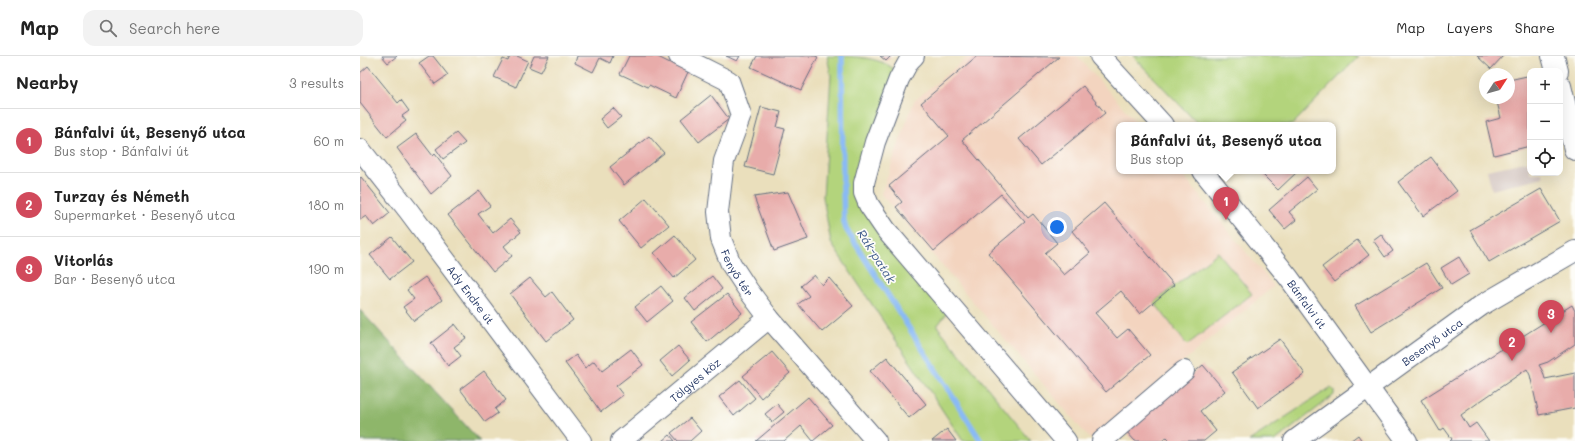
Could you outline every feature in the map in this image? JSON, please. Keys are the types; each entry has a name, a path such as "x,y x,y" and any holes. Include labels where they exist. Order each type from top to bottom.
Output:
{"main road":[{"path":"1553,56 1556,68"},
{"path":"1563,99 1575,149"}],"street":[{"name":"Fenyő tér","path":"679,56 729,81 741,115 724,161 718,212 720,239 731,264 769,318 876,441"},
{"path":"914,56 909,61 899,79 875,142 864,183 865,196 875,215 886,230 1066,441"},
{"path":"1100,56 1160,122"},
{"name":"Ady Endre út","path":"360,149 408,210 582,441"},
{"name":"Bánfalvi út","path":"1206,174 1289,278 1407,441"},
{"name":"Besenyő utca","path":"1294,441 1482,305 1575,251"},
{"name":"Tölgyes köz","path":"621,441 769,318"},
{"path":"1109,439 1184,371"}],"shaded area":[{"path":"969,56 1077,56 1136,122 1116,122 1116,174 1181,174 1274,286 1090,439 881,194 914,101"},
{"path":"1527,162 1527,176 1543,177 1492,190 1487,170"}],"green space":[{"path":"827,56 864,58 882,62 896,71 858,179 947,313 937,326 1031,441 963,441 831,243 823,197 831,75"},
{"path":"1133,56 1359,56 1295,122 1196,122"},
{"path":"1218,252 1252,294 1187,345 1154,302"},
{"path":"360,310 480,441 360,441"},
{"path":"1330,388 1334,390 1334,395 1275,441 1249,441"}],"building":[{"path":"382,56 397,56 388,63"},
{"path":"429,56 433,56 448,75 435,84 419,63"},
{"path":"510,56 517,56 528,61 516,87 494,77 503,59 508,61"},
{"path":"534,56 549,56 541,72 529,67"},
{"path":"577,56 613,56 610,63 600,58 593,72 575,63"},
{"path":"629,56 656,56 688,72 676,98 649,85 648,87 620,74"},
{"path":"726,56 740,56 737,61"},
{"path":"757,56 818,57 801,90 751,67"},
{"path":"880,56 891,56 886,61"},
{"path":"977,56 1059,57 962,140 1028,218 1033,214 1057,243 1045,253 1064,275 1090,253 1072,231 1104,203 1174,285 1140,314 1121,291 1095,313 1117,338 1128,329 1150,355 1106,392 988,253 1025,222 1001,194 934,251 896,207 902,202 889,186 949,136 921,103"},
{"path":"1477,56 1503,56 1492,68 1490,68"},
{"path":"368,66 398,103 401,100 409,111 402,116 406,121 387,137 360,103 360,73"},
{"path":"1527,76 1527,147 1494,155 1486,122 1501,118 1498,104 1515,104 1515,79"},
{"path":"1083,86 1105,113 1041,165 1019,139"},
{"path":"711,95 729,119 699,142 681,119"},
{"path":"761,107 781,112 777,127 785,129 773,174 745,167"},
{"path":"613,108 621,117 607,128 600,119"},
{"path":"456,133 465,143 443,159 436,149"},
{"path":"416,134 433,156 435,154 452,176 431,194 397,148"},
{"path":"649,136 664,153 624,185 610,167"},
{"path":"1431,157 1457,191 1423,216 1398,182"},
{"path":"1262,174 1295,174 1278,190"},
{"path":"361,177 390,213 374,226 366,216 360,220"},
{"path":"1307,177 1317,189 1289,212 1296,220 1285,229 1269,210"},
{"path":"1541,189 1560,221 1489,262 1470,230"},
{"path":"479,191 490,206 478,214 493,233 510,219 521,232 504,246 512,256 493,272 448,215"},
{"path":"788,192 808,239 774,251 754,197"},
{"path":"646,198 669,225 641,248 619,221"},
{"path":"1381,234 1393,251 1385,257 1373,240"},
{"path":"675,235 695,260 674,278 654,253"},
{"path":"392,237 412,262 390,279 370,255"},
{"path":"1357,240 1369,255 1334,282 1322,267"},
{"path":"1459,257 1469,274 1451,285 1441,268"},
{"path":"1426,263 1442,288 1371,332 1355,306"},
{"path":"814,275 822,285 829,278 853,306 822,332 798,304 809,296 801,286"},
{"path":"712,276 722,289 695,311 685,298"},
{"path":"425,277 442,300 414,321 403,307 414,299 407,290"},
{"path":"530,278 546,297 552,292 573,320 546,341 510,294"},
{"path":"661,286 673,301 647,322 635,307"},
{"path":"727,294 742,313 707,342 691,322"},
{"path":"1572,305 1575,311 1575,344 1548,362 1539,365 1545,379 1575,373 1575,408 1539,415 1530,375 1527,369 1461,415 1469,428 1476,423 1489,441 1450,441 1452,439 1444,428 1440,431 1421,400"},
{"path":"455,324 466,338 454,347 461,356 448,366 431,343"},
{"path":"1280,339 1305,374 1258,408 1232,372"},
{"path":"678,346 690,360 672,376 660,361"},
{"path":"631,349 643,365 616,386 623,395 601,412 565,363 576,355 585,368 594,361 602,371"},
{"path":"772,352 790,373 761,398 743,376"},
{"path":"887,357 926,404 909,418 870,371"},
{"path":"1203,365 1225,391 1200,411 1216,431 1204,441 1171,441 1167,437 1162,441 1135,441 1125,430"},
{"path":"484,371 506,400 495,409 498,413 485,422 460,389"},
{"path":"740,380 755,398 734,416 719,397"},
{"path":"808,397 832,425 813,441 801,426 784,441 756,441"},
{"path":"777,404 784,412 772,422 765,414"},
{"path":"690,418 701,431 690,441 678,441 671,433"},
{"path":"947,429 956,441 932,441"},
{"path":"670,435 675,441 663,441"},
{"path":"1358,435 1362,441 1350,441"}],"waterway":[{"name":"Rák-patak","path":"842,56 843,190 844,222 846,229 981,441"}],"place":[{"name":"Bánfalvi út, Besenyő utca","path":"1226,220"},
{"name":"Vitorlás","path":"1551,333"},
{"name":"Turzay és Németh","path":"1512,361"}]}
